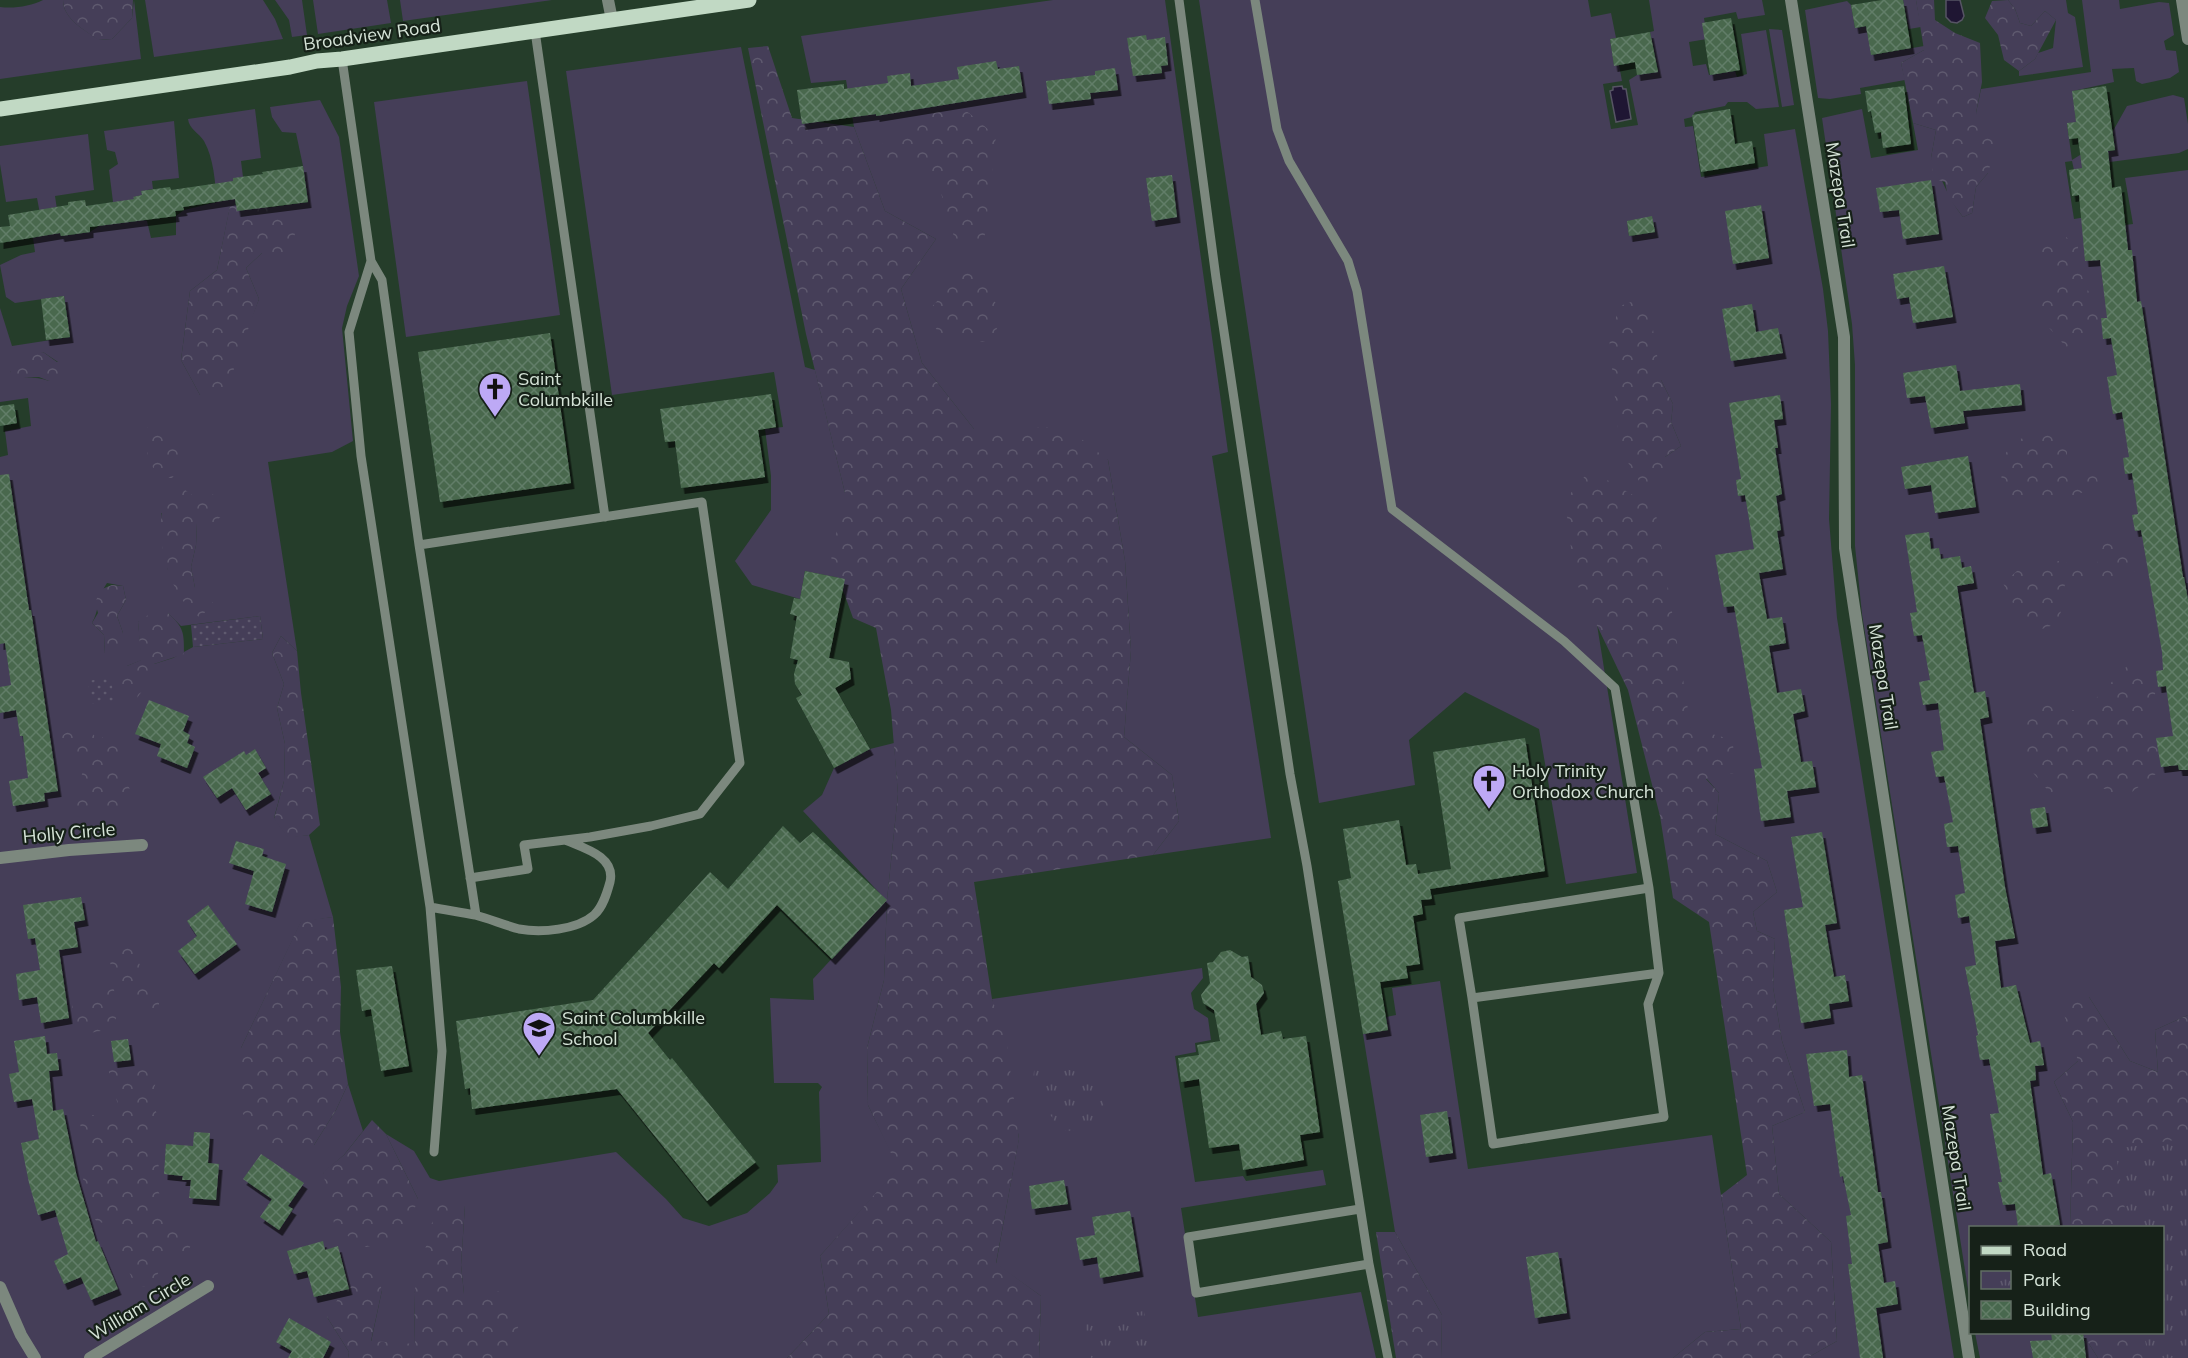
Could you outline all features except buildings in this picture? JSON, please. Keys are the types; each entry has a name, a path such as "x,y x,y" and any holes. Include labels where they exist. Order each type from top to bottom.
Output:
{"main road":[{"name":"Broadview Road","path":"0,109 290,67 317,61 749,0"}],"street":[{"path":"608,0 612,20"},
{"name":"Mazepa Trail","path":"1791,0 1844,337 1845,548 1969,1358"},
{"path":"2182,0 2188,39"},
{"name":"Holly Circle","path":"0,858 142,845"},
{"name":"William Circle","path":"90,1358 208,1286"},
{"path":"0,1287 21,1335 35,1358"}],"lane":[{"path":"1179,0 1216,278 1290,774 1360,1209 1388,1358"},
{"path":"1255,0 1277,129 1289,161 1348,261 1357,291 1392,509 1564,641 1616,688 1649,888 1659,973 1648,1004 1664,1117 1493,1144 1459,918 1649,888"},
{"path":"535,31 605,517"},
{"path":"342,59 370,261 349,332 361,456 430,907 442,1051 434,1152"},
{"path":"370,261 382,280 419,545 476,915"},
{"path":"419,545 702,502 740,763 700,814 651,826 524,844 528,869 470,878"},
{"path":"430,907 476,915 536,931 556,930 595,915 605,898 611,879 608,863 565,840"},
{"path":"1472,998 1659,973"},
{"path":"1360,1209 1188,1237 1196,1293 1370,1264"}],"green space":[{"path":"43,0 63,0 64,7 71,18 99,40 112,39 132,18 134,0 141,59 0,79 0,7 22,7"},
{"path":"63,0 133,0 132,18 112,39 98,40 71,18 64,7"},
{"path":"145,0 263,0 275,19 283,39 154,57"},
{"path":"275,0 302,0 307,35 292,37 289,20"},
{"path":"313,0 387,0 391,23 318,34"},
{"path":"400,0 552,0 403,21"},
{"path":"1053,0 1165,0 1228,452 1212,456 1271,838 1153,855 1179,821 1172,775 1124,737 1131,650 1125,561 1108,460 1008,429 974,429 922,363 901,289 936,239 885,211 854,127 846,80 811,83 801,36"},
{"path":"1199,0 1588,0 1591,17 1611,13 1616,38 1610,39 1614,65 1619,65 1622,81 1603,84 1611,129 1638,125 1629,80 1637,75 1658,71 1650,32 1654,31 1649,0 1762,0 1765,15 1738,19 1736,12 1704,18 1707,39 1689,42 1693,66 1706,64 1709,75 1735,71 1737,77 1747,74 1741,34 1766,30 1779,107 1756,109 1747,102 1728,102 1725,106 1695,112 1692,117 1684,119 1685,127 1693,126 1701,177 1768,166 1764,134 1795,129 1823,289 1828,331 1831,404 1829,519 1837,618 1954,1358 1807,1358 1837,1341 1831,1242 1779,1194 1772,1126 1805,1112 1782,1041 1773,987 1775,939 1757,931 1753,912 1777,892 1767,861 1715,834 1719,793 1706,778 1691,729 1575,488 1637,873 1566,884 1539,729 1465,692 1409,740 1415,785 1319,803","holes":["1652,217 1655,232 1629,236 1627,221","1661,380 1673,404 1671,422 1681,446 1665,457"]},
{"path":"1903,0 1916,0 1921,27 1909,29"},
{"path":"1916,0 1934,0 1935,20 1955,33 1980,43 1982,82 1976,113 1996,144 1988,173 1976,187 1972,213 1963,217 1948,197 1945,182 1934,179 1931,158 1936,130 1913,123 1901,63 1924,50"},
{"path":"2008,0 2066,0 2068,13 2075,17 2083,67 2019,76 2019,71 2035,59 2038,53 2053,48 2056,20 2045,11 2031,26 2020,23 2015,9"},
{"path":"2008,0 2015,9 2020,23 2031,26 2045,11 2056,20 2035,59 2019,71 2004,60 1998,35 1985,18 1992,1"},
{"path":"2082,0 2119,0 2120,9 2159,2 2169,3 2174,35 2164,41 2166,50 2176,51 2179,72 2170,78 2142,84 2136,81 2134,68 2112,69 2114,82 2073,91 2076,122 2067,124 2072,160 2080,155 2115,150 2113,131 2127,106 2173,95 2184,98 2188,124 2188,149 2179,153 2102,163 2102,166 2074,170 2072,161 2065,162 2074,219 2092,216 2094,229 2133,224 2125,178 2188,170 2188,1015 2155,1030 2158,1072 2130,1061 2089,997 2078,1061 2054,1082 2073,1122 2070,1226 1969,1226 1969,1296 1862,614 1855,546 1855,365 1852,324 1822,118 1862,109 1871,158 1918,150 1913,123 1936,130 1931,158 1949,196 1963,217 1972,213 1976,187 1988,173 1976,113 1981,89 2091,72"},
{"path":"1847,1 1851,5 1855,28 1866,26 1872,55 1924,46 1924,50 1901,63 1905,80 1860,88 1861,94 1830,99 1818,98 1805,10"},
{"path":"1769,29 1782,30 1794,105 1782,107"},
{"path":"768,46 792,118 854,127 885,211 936,239 901,289 922,363 974,429 1066,427 1108,460 1125,561 1131,650 1124,737 1172,775 1179,821 1153,855 974,882 992,999 1006,1037 1019,1139 996,1263 1041,1296 1039,1358 787,1358 829,1314 820,1256 898,1168 868,1105 867,1048 884,980 887,900 898,794 891,710 876,628 853,618 831,557 845,493 806,334 748,48"},
{"path":"741,47 805,367 815,370 845,493 845,579 805,571 800,599 752,585 735,561 771,510 771,476 765,429 783,427 774,372 612,395 566,71"},
{"path":"527,81 560,315 406,337 374,102"},
{"path":"320,100 339,137 359,276 347,306 342,328 353,441 332,452 268,462 297,651 281,636 272,653 284,684 277,708 285,744 284,781 274,818 288,837 309,835 333,917 301,922 241,1048 314,1145 336,1110 348,1084 363,1131 344,1155 323,1173 418,1199 386,1134 414,1151 430,1178 439,1181 616,1152 683,1218 709,1226 747,1213 770,1193 778,1182 777,1165 821,1162 819,1092 822,1087 818,1083 774,1083 770,998 814,1000 813,979 886,900 803,811 822,795 834,768 870,749 894,743 898,794 887,900 884,980 867,1048 868,1105 899,1168 820,1256 829,1314 787,1358 509,1358 464,1294 461,1265 465,1205 414,1293 415,1345 371,1342 382,1290 327,1317 349,1352 348,1358 0,1358 0,457 8,455 5,431 31,426 28,398 0,402 0,308 12,346 70,337 64,296 15,303 6,297 0,265 21,255 35,252 33,238 44,235 37,198 6,202 0,164 0,146 88,134 94,190 55,196 61,236 90,232 99,226 113,202 109,170 118,164 115,152 107,150 104,131 174,121 179,178 152,181 153,189 142,191 142,195 134,197 136,213 132,214 147,221 151,238 176,235 176,216 184,210 217,202 210,155 204,141 192,128 188,119 255,109 261,158 241,161 243,177 233,179 236,205 230,207 217,270 190,291 181,360 200,395 245,334 259,299 246,268 262,253 290,253 266,208 308,202 296,133 282,132 272,117 270,107","holes":["43,352 58,362 69,362 49,381 10,372","161,513 197,522 196,545 191,567 195,588 168,570","107,583 123,586 126,600 117,616 123,633 105,654 104,635 92,623","168,613 181,626 260,616 263,639 193,647 173,658 154,664 127,666 142,660 138,622"]},
{"path":"947,100 969,113 996,136 983,251 955,240 941,193 922,161 885,165 879,146 909,129"},
{"path":"258,200 296,230 290,253 262,253 246,268 259,299 226,391 200,395 181,360 190,291 217,270 230,206"},
{"path":"2066,237 2078,246 2082,275 2104,316 2094,336 2066,347 2031,307 2062,282 2044,268 2040,248"},
{"path":"966,270 986,282 1001,315 993,341 979,342 938,332 927,312"},
{"path":"1645,297 1651,317 1661,380 1673,404 1671,422 1681,446 1665,457 1664,478 1645,491 1620,449 1609,337 1620,306"},
{"path":"43,352 57,362 69,362 78,366 72,376 49,381 39,377 19,378 10,373 13,362"},
{"path":"152,420 170,434 178,451 182,467 172,478 158,478 148,457 144,434"},
{"path":"2048,432 2067,448 2067,472 2095,466 2099,488 2074,495 2041,496 2009,508 1998,463 2016,440"},
{"path":"1590,470 1655,508 1691,728 1733,740 1734,773 1706,779 1719,793 1715,834 1767,861 1777,892 1753,912 1757,931 1775,939 1773,987 1782,1041 1805,1112 1772,1126 1779,1194 1831,1242 1837,1341 1807,1358 1673,1358 1705,1332 1741,1329 1721,1195 1747,1175 1709,922 1673,898 1660,816 1628,690 1575,580 1565,500"},
{"path":"181,487 196,498 208,493 225,499 225,513 214,523 197,523 196,545 191,567 195,588 213,603 200,618 188,607 171,579 162,546 164,497"},
{"path":"2105,540 2130,540 2135,571 2109,583 2065,584 2059,623 2028,634 2003,583 2024,565 2059,561 2095,570"},
{"path":"112,585 123,586 126,600 117,616 123,633 119,660 105,654 104,635 92,623 98,613 95,602 102,589"},
{"path":"151,613 168,613 177,623 183,635 184,654 154,664 153,676 137,698 120,691 118,678 127,666 141,660 138,622"},
{"path":"260,616 263,639 193,647 191,625"},
{"path":"281,636 297,651 320,825 309,835 288,838 274,819 284,781 285,744 277,708 284,684 272,653"},
{"path":"2129,664 2158,685 2145,723 2169,764 2124,798 2081,778 2050,793 2024,762 2027,715 2046,705 2083,712"},
{"path":"111,677 114,702 91,704 88,681"},
{"path":"82,727 99,741 109,731 125,747 116,764 123,771 133,798 112,808 90,804 81,810 70,800 78,787 83,771 76,758 65,750 61,736"},
{"path":"333,917 341,987 340,1032 348,1084 336,1110 314,1145 270,1146 238,1108 241,1048 301,921"},
{"path":"130,943 148,983 159,990 159,1009 146,1016 122,994 112,969 108,946"},
{"path":"1202,968 1203,978 1191,993 1194,1009 1208,1018 1211,1040 1195,1043 1196,1052 1175,1056 1195,1182 1243,1176 1246,1181 1323,1170 1326,1185 1181,1208 1198,1317 1361,1292 1376,1358 1039,1358 1041,1296 996,1264 1019,1138 992,999"},
{"path":"1440,981 1468,1169 1712,1135 1741,1329 1705,1332 1673,1358 1441,1358 1442,1315 1395,1232 1363,1034 1388,1030 1386,1017 1396,1015 1392,988"},
{"path":"98,987 114,989 116,1019 106,1030 79,1035 75,1028 72,1005 93,1005"},
{"path":"2089,997 2130,1061 2158,1072 2155,1030 2188,1015 2188,1358 2098,1358 2083,1334 2164,1334 2164,1226 2070,1226 2073,1122 2054,1082 2078,1061 2063,1011 2077,1001"},
{"path":"138,1062 157,1075 152,1100 159,1120 149,1137 159,1163 156,1185 168,1217 192,1243 184,1260 167,1257 150,1288 134,1284 119,1246 121,1219 99,1223 77,1204 84,1176 99,1159 83,1141 78,1111 114,1118 118,1105 107,1065"},
{"path":"1042,1067 1066,1069 1087,1075 1102,1088 1104,1112 1097,1124 1083,1129 1053,1131 1053,1118 1049,1114 1044,1092 1033,1082 1034,1071"},
{"path":"372,1120 386,1134 418,1199 404,1239 366,1247 335,1228 323,1172 344,1155"},
{"path":"2188,1138 2188,1358 2148,1358 2144,1334 2164,1334 2164,1226 2128,1226 2115,1149"},
{"path":"437,1203 465,1205 461,1265 464,1294 503,1291 519,1325 507,1354 511,1358 348,1358 349,1352 327,1317 358,1266 373,1267 382,1290 371,1341 415,1344 414,1293"},
{"path":"1376,1232 1395,1232 1442,1315 1441,1358 1396,1358"},
{"path":"1144,1311 1149,1348 1091,1358 1084,1321"},
{"path":"1975,1334 2083,1334 2098,1358 1980,1358"}],"shaded area":[{"path":"1946,0 1960,0 1964,16 1962,20 1957,23 1951,22 1946,17"},
{"path":"1622,86 1626,89 1631,119 1616,122 1610,91 1613,87"}],"place":[{"name":"Saint Columbkille","path":"495,418"},
{"name":"Holy Trinity Orthodox Church","path":"1489,810"},
{"name":"Saint Columbkille School","path":"539,1057"}]}
